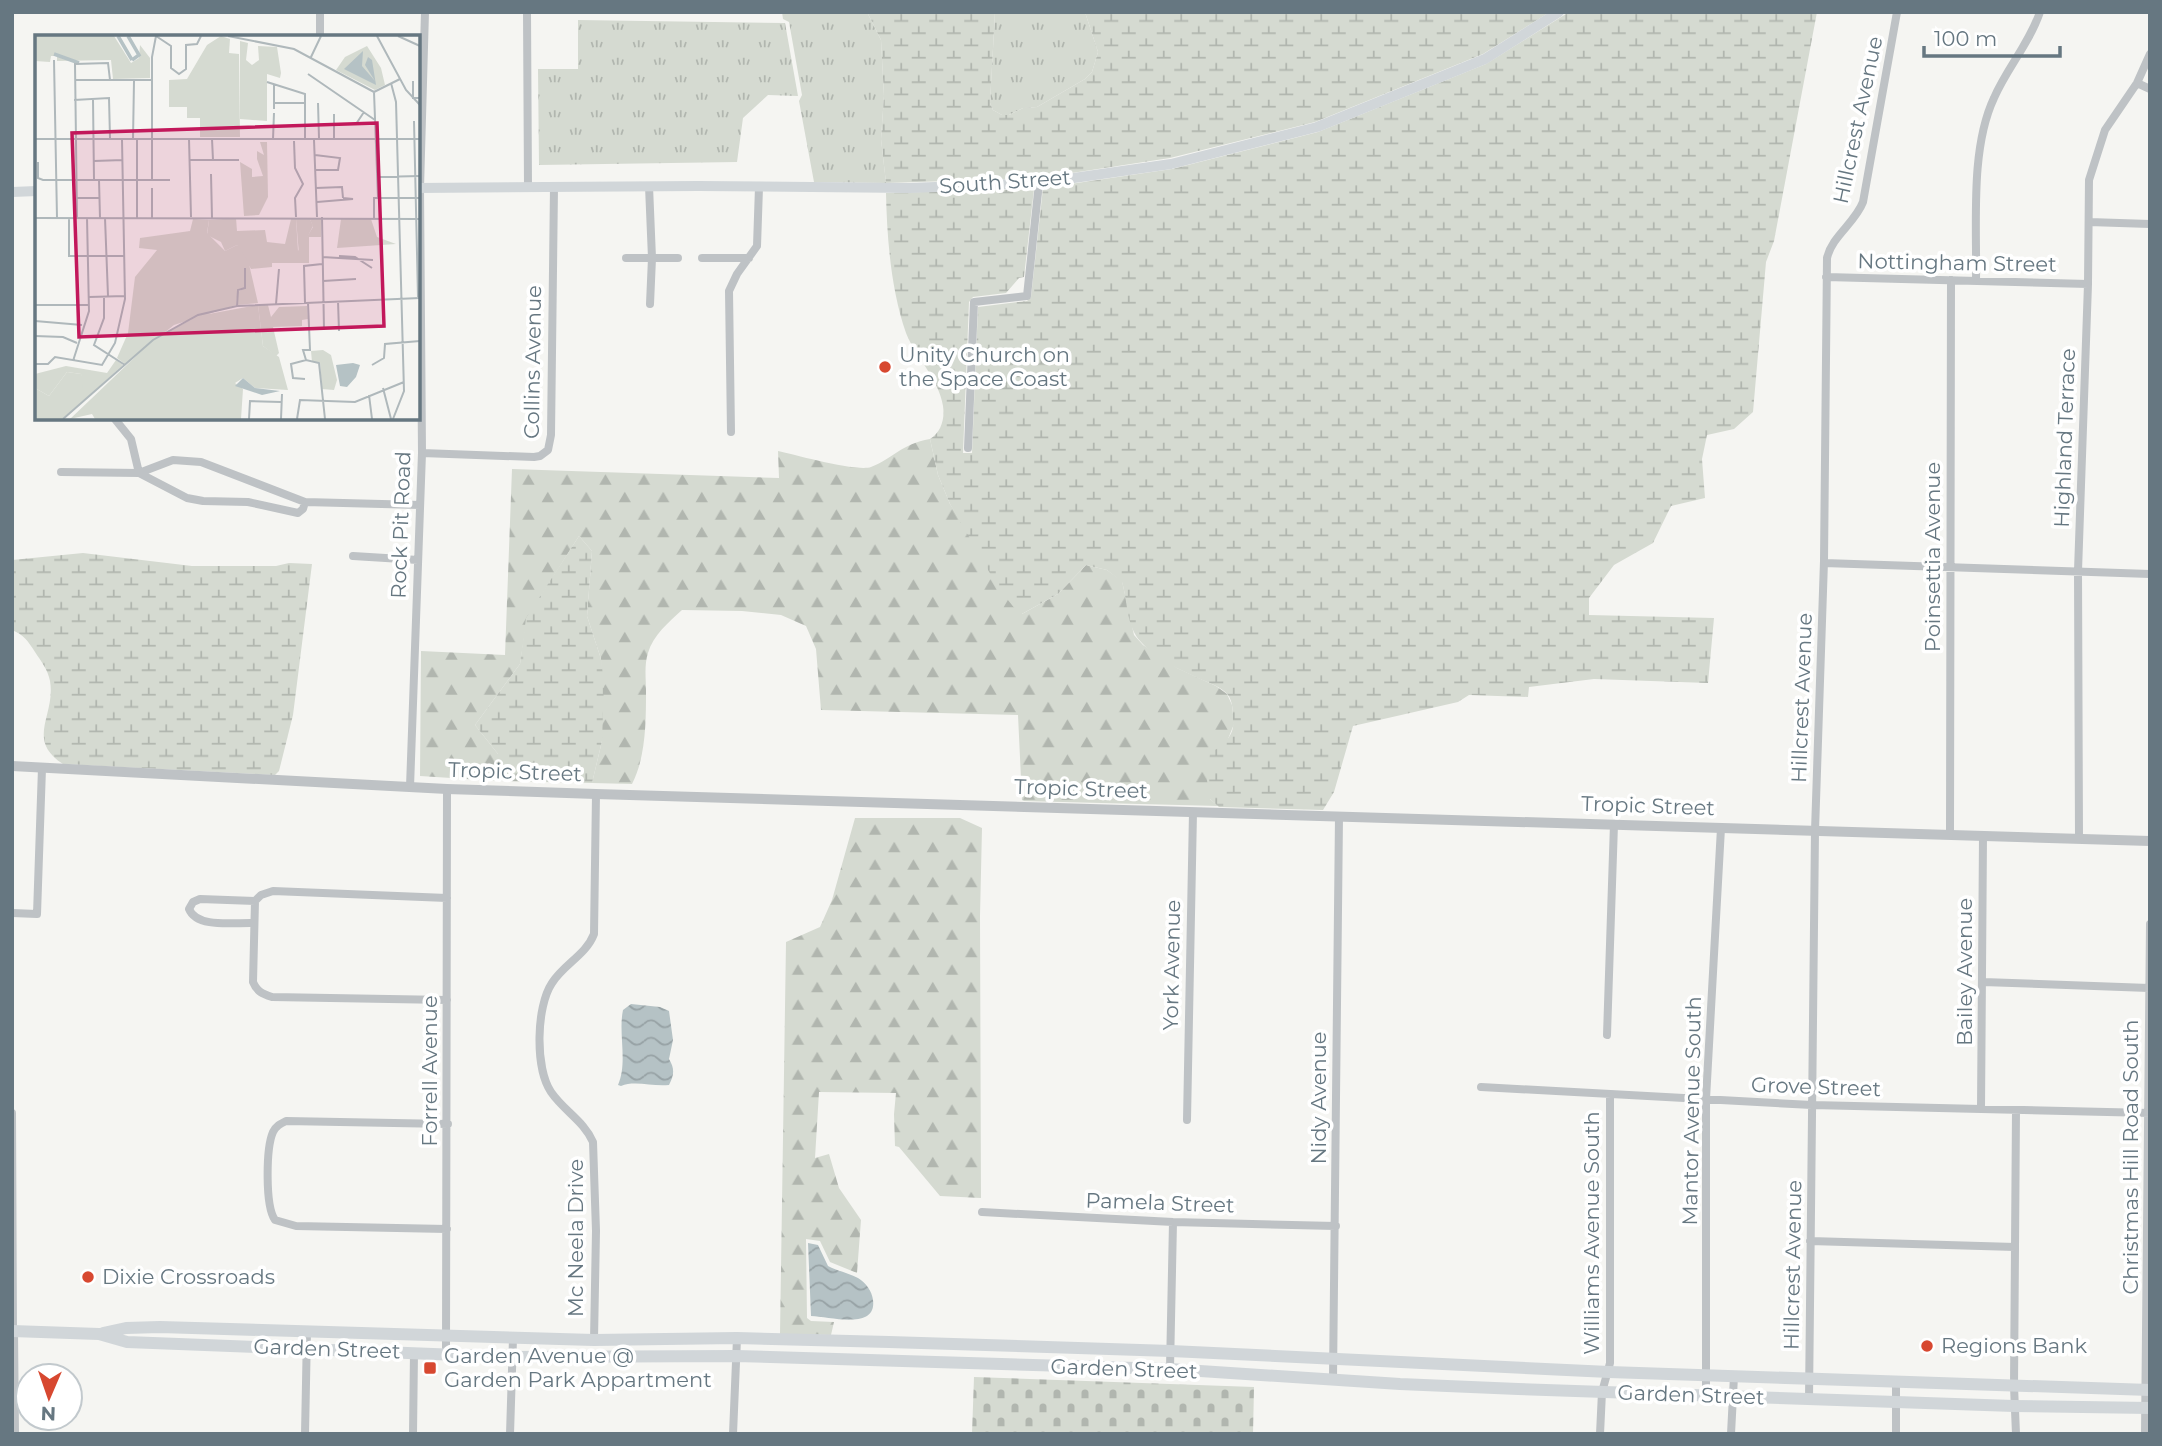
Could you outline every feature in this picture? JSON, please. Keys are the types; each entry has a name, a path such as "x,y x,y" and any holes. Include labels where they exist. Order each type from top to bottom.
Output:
{"main road":[{"name":"South Street","path":"420,188 910,188 1039,183 1171,164 1317,127 1485,59 1559,12"},
{"path":"12,192 35,191"},
{"name":"Garden Street","path":"13,1331 100,1334 127,1328 160,1327 594,1340 737,1338 889,1342 1171,1351 1609,1372 2148,1390"},
{"name":"Garden Street","path":"100,1334 127,1342 512,1357 736,1356 1170,1369 1518,1389 1809,1400 2148,1408"},
{"path":"1510,1367 1510,1377 1518,1389"}],"street":[{"path":"320,12 320,35"},
{"name":"Rock Pit Road","path":"420,159 425,12"},
{"path":"527,12 528,187"},
{"name":"Hillcrest Avenue","path":"1809,1400 1815,831 1824,563 1826,277 1829,248 1859,213 1863,202 1897,12"},
{"path":"1976,281 1979,155 1983,128 1994,97 2034,31 2040,12"},
{"name":"Highland Terrace","path":"2079,838 2078,571 2089,180 2105,130 2137,83 2150,54"},
{"path":"2137,83 2150,89"},
{"path":"968,448 974,302 1027,296 1039,183"},
{"path":"649,186 652,258 650,304"},
{"name":"Collins Avenue","path":"422,453 534,457 548,450 551,435 554,187"},
{"path":"731,432 729,290 757,246 759,187"},
{"path":"2089,222 2150,224"},
{"path":"626,258 678,258"},
{"path":"702,258 749,258"},
{"name":"Nottingham Street","path":"1826,277 2088,284"},
{"name":"Poinsettia Avenue","path":"1950,835 1951,280"},
{"name":"Rock Pit Road","path":"410,787 422,453 420,376"},
{"path":"116,420 131,439 139,473 187,498 203,502 248,502 298,513 305,502"},
{"path":"61,472 139,473 173,460 201,462 305,502 420,505"},
{"path":"353,556 418,560"},
{"path":"1824,563 2150,574"},
{"name":"Tropic Street","path":"12,766 447,789 2150,841"},
{"path":"12,913 37,914 42,768"},
{"name":"Forrell Avenue","path":"446,1353 447,789"},
{"name":"Mc Neela Drive","path":"594,1340 596,1231 593,1142 588,1130 551,1091 542,1068 540,1026 542,1007 552,983 585,950 594,934 596,794"},
{"name":"York Avenue","path":"1187,1120 1193,812"},
{"name":"Nidy Avenue","path":"1333,1380 1339,816"},
{"path":"1608,1035 1614,824"},
{"name":"Mantor Avenue South","path":"1706,1395 1706,1099 1721,828"},
{"name":"Bailey Avenue","path":"1981,1110 1983,836"},
{"path":"447,898 273,891 261,895 256,901 253,982 263,995 272,997 447,1000"},
{"path":"254,923 201,920 193,916 189,909 193,902 200,899 256,901"},
{"name":"Christmas Hill Road South","path":"2146,1434 2150,924"},
{"path":"1983,982 2149,988"},
{"name":"Grove Street","path":"1481,1087 1812,1105 2149,1113"},
{"name":"Williams Avenue South","path":"1600,1434 1602,1392 1609,1372 1610,1094"},
{"path":"2016,1110 2014,1406 2017,1434"},
{"path":"12,1113 14,1434"},
{"path":"447,1229 287,1225 275,1220 270,1210 270,1164 274,1132 276,1127 286,1121 448,1124"},
{"name":"Pamela Street","path":"982,1212 1173,1222 1336,1226"},
{"path":"1170,1369 1173,1222"},
{"path":"1810,1241 2015,1247"},
{"path":"304,1434 307,1332"},
{"path":"510,1434 513,1338"},
{"path":"733,1434 737,1338"},
{"path":"888,1361 889,1342"},
{"path":"1058,1348 1058,1366"},
{"path":"413,1434 414,1352"},
{"path":"1247,1375 1249,1355"},
{"path":"1731,1434 1734,1376"},
{"path":"1896,1382 1896,1434"}],"green space":[{"path":"782,12 867,12 881,40 884,96 881,139 886,183 814,182 799,101 802,95 789,22 783,19"},
{"path":"867,12 995,12 990,103 993,110 1009,115 1023,108 1037,107 1085,79 1092,72 1098,52 1085,12 1550,12 1483,54 1315,122 1170,158 1039,178 886,183 881,139 884,96 881,40"},
{"path":"995,12 1085,12 1098,52 1092,72 1085,79 1037,107 1023,108 1009,115 993,110 990,103"},
{"path":"1569,12 1817,12 1774,241 1766,262 1753,412 1734,429 1707,435 1702,459 1705,498 1671,506 1653,543 1614,565 1589,598 1589,615 1714,618 1708,683 1594,679 1529,687 1528,697 1469,695 1458,702 1353,726 1334,792 1323,810 1219,807 1210,799 1207,780 1210,753 1223,744 1232,731 1232,707 1228,695 1219,687 1168,664 1147,648 1133,629 1122,582 1107,570 1086,565 1058,594 1020,615 999,589 950,504 938,475 930,439 941,425 941,396 910,342 901,317 891,264 886,193 1034,189 1024,277 1019,278 1006,293 973,297 969,302 963,453 972,453 978,307 1027,301 1031,297 1043,188 1172,169 1318,132 1486,64"},
{"path":"578,20 785,23 798,96 768,95 743,118 737,162 539,165 538,69 578,69"},
{"path":"930,439 938,475 950,504 1022,614 1058,594 1086,565 1107,570 1122,581 1134,635 1143,645 1177,668 1227,694 1232,705 1234,724 1210,799 1218,806 1024,801 1018,715 821,710 816,649 806,626 781,615 742,611 682,610 662,629 650,646 647,658 644,739 632,784 592,783 602,741 601,659 587,616 592,551 579,536 527,618 520,664 475,725 498,754 498,781 420,776 421,651 505,655 512,469 779,478 778,451 864,468 879,463 912,444"},
{"path":"579,536 592,551 587,616 601,659 604,684 602,741 592,783 498,781 498,754 475,725 520,664 526,618"},
{"path":"83,553 192,566 312,564 293,715 279,771 275,775 63,764 52,755 44,736 51,694 49,677 28,642 12,630 12,560"},
{"path":"855,818 960,818 982,828 981,1198 940,1196 899,1147 895,1146 896,1093 819,1092 815,1158 829,1154 839,1188 861,1220 857,1273 830,1262 820,1241 806,1239 807,1318 811,1321 834,1322 831,1335 780,1334 786,942 820,927 832,900"},
{"path":"974,1377 1254,1387 1253,1434 972,1434"}],"water":[{"path":"631,1004 660,1007 669,1011 673,1040 669,1059 673,1072 669,1085 618,1085 623,1057 623,1010"},
{"path":"808,1243 818,1245 828,1266 854,1276 866,1285 873,1300 868,1315 851,1320 811,1316"}],"place":[{"name":"Unity Church on the Space Coast","path":"885,367"},
{"name":"Dixie Crossroads","path":"88,1277"},
{"name":"Regions Bank","path":"1927,1346"},
{"name":"Garden Avenue @ Garden Park Appartment","path":"430,1368"}]}
